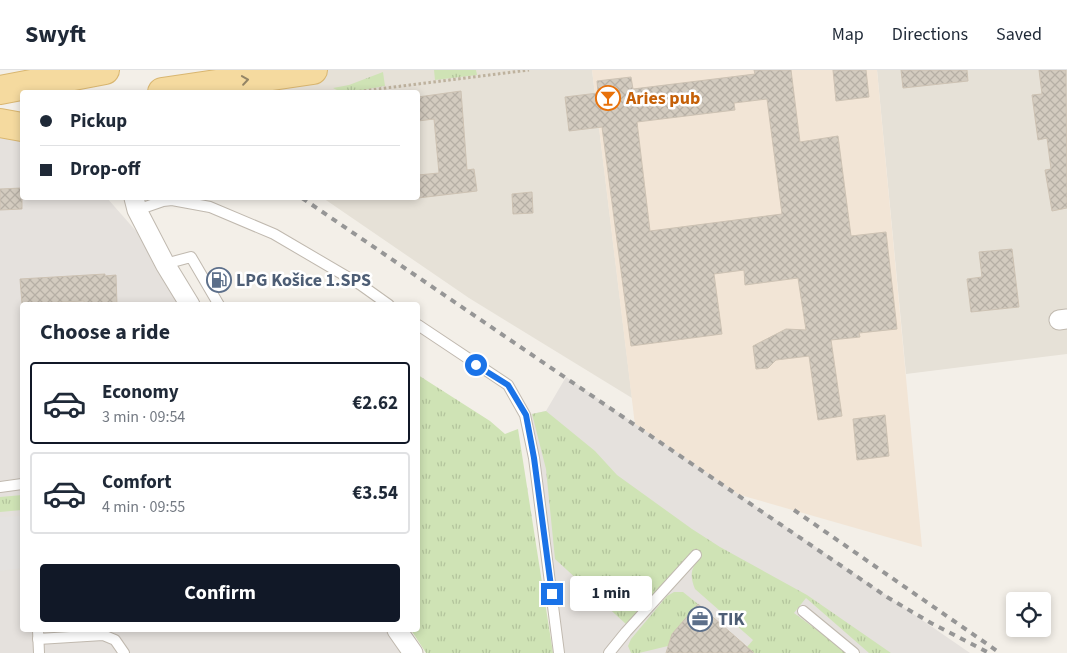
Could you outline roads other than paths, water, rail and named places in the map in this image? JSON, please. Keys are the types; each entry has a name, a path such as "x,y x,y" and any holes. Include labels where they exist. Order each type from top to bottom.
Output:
{"main road":[{"path":"0,90 61,80 105,70"},
{"path":"196,90 313,70"},
{"path":"0,118 20,114"},
{"path":"0,123 20,127"}],"street":[{"path":"131,202 188,302"},
{"path":"399,632 412,653"}],"lane":[{"path":"131,202 172,200 210,207 274,234 361,285 385,302"},
{"path":"165,264 191,257 218,302"},
{"path":"420,325 508,385 526,415 534,458 559,653"},
{"path":"0,487 20,484"},
{"path":"608,653 696,555"},
{"path":"803,611 854,653"},
{"path":"39,653 38,634 103,635 115,640 124,653"}],"railway":[{"path":"305,200 887,597 931,623 989,653"},
{"path":"794,510 1000,653"}],"place":[{"name":"Aries pub","path":"608,98"},
{"name":"LPG Košice 1.SPS","path":"219,280"},
{"name":"TIK","path":"700,619"}]}
